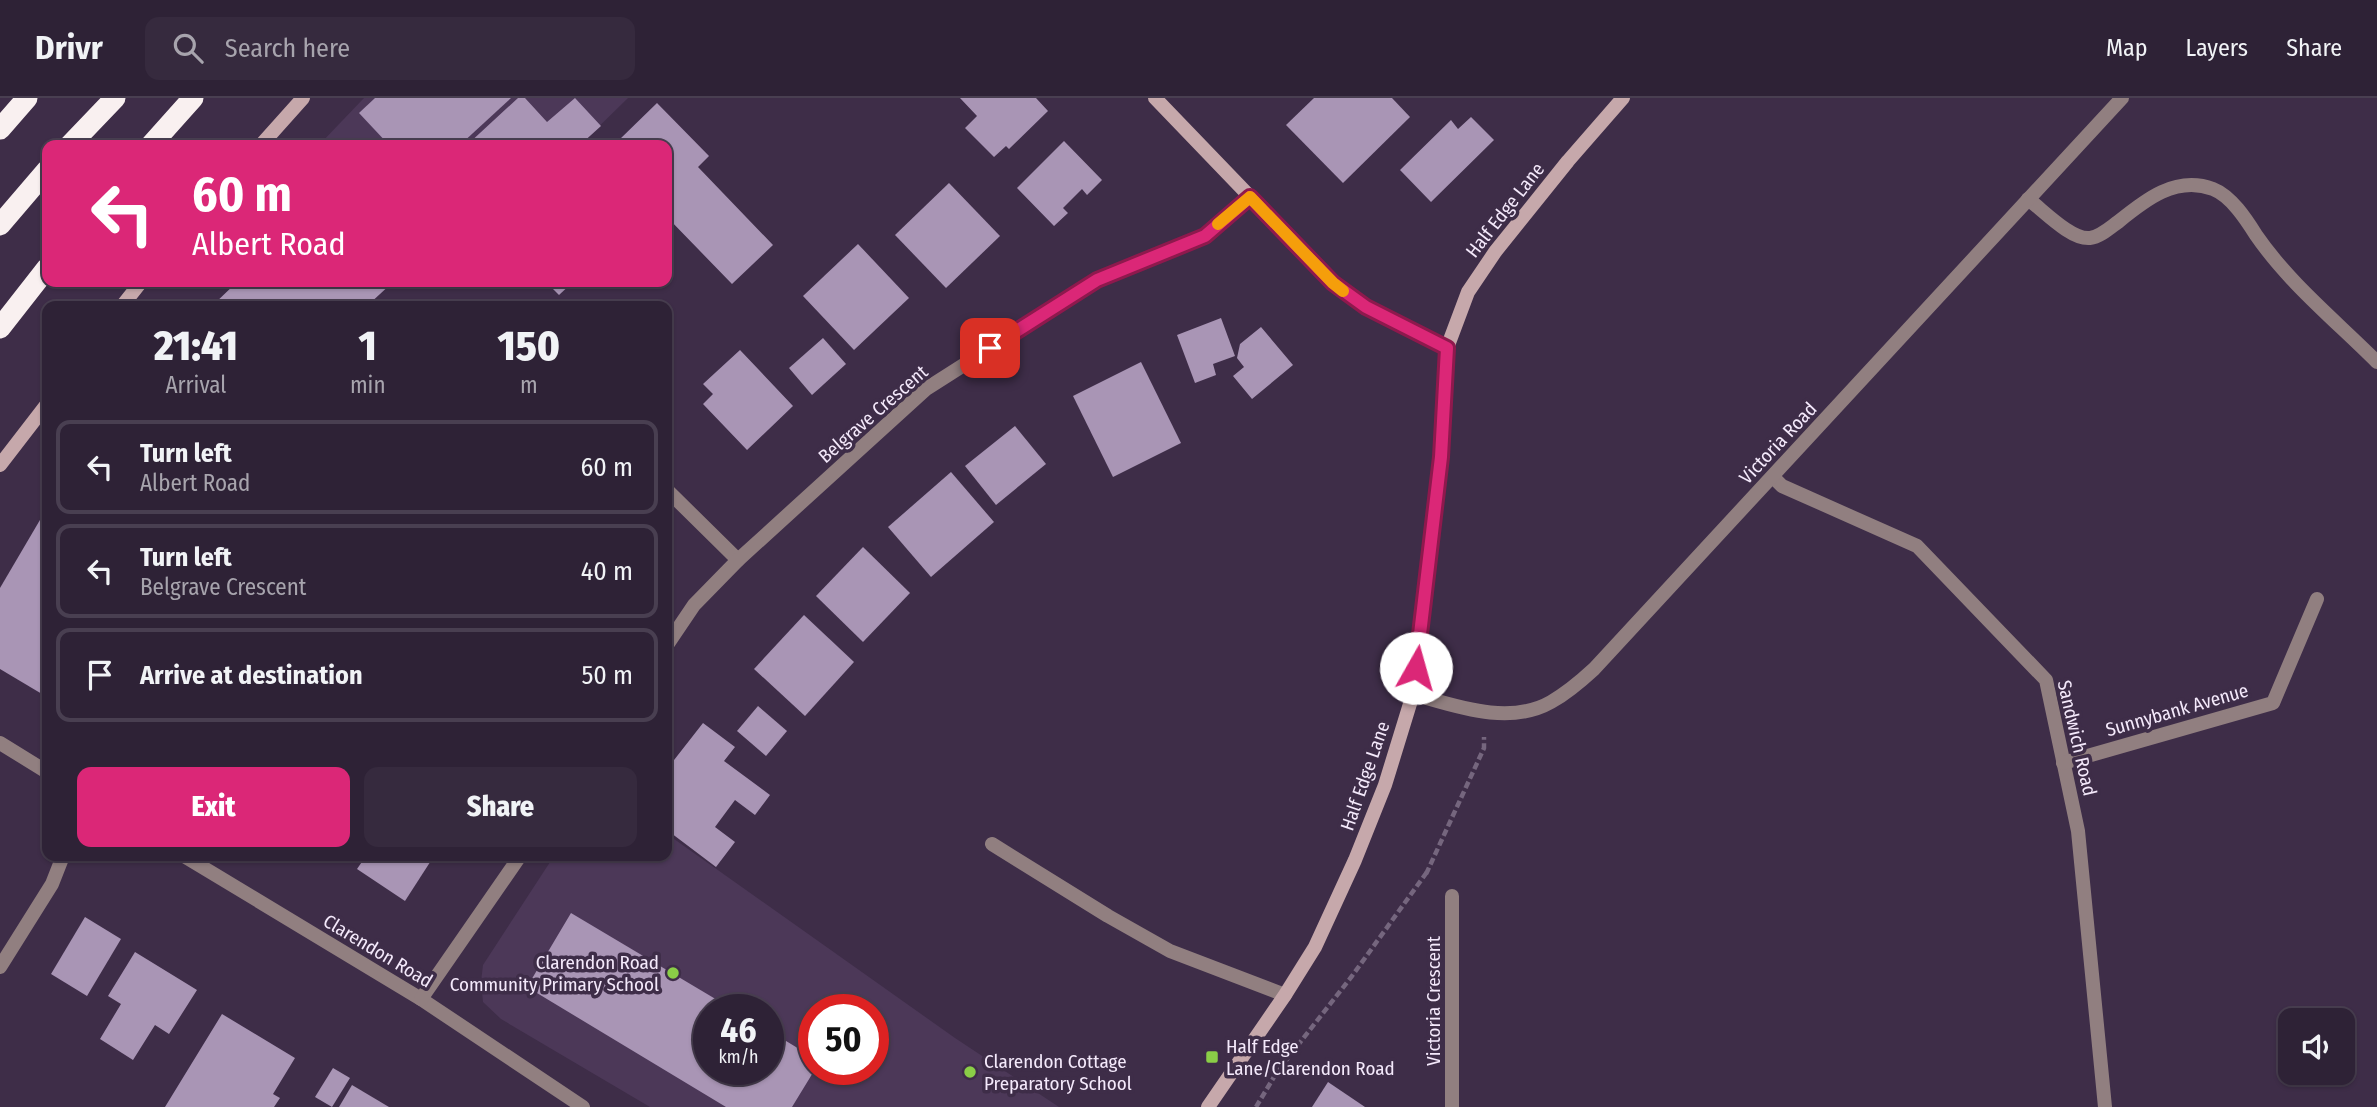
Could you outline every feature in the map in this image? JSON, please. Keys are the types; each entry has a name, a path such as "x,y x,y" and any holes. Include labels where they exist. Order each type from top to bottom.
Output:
{"highway":[{"path":"0,129 27,98"},
{"path":"75,140 115,98"},
{"path":"156,140 192,98"},
{"path":"0,225 42,176"},
{"path":"0,328 42,274"}],"main road":[{"path":"265,140 303,98"},
{"path":"1155,98 1333,283 1366,307 1447,348"},
{"name":"Half Edge Lane","path":"1208,1107 1315,947 1355,860 1385,785 1413,694 1441,457 1447,348 1468,292 1495,252 1623,98"},
{"path":"126,301 137,287"},
{"path":"0,465 42,410"}],"street":[{"name":"Victoria Road","path":"1413,694 1470,710 1500,713 1529,710 1549,704 1570,690 1594,669 2122,98"},
{"path":"2028,199 2071,233 2090,238 2108,230 2148,197 2172,188 2197,185 2216,190 2241,213 2274,260 2377,362"},
{"name":"Belgrave Crescent","path":"672,638 694,605 738,560 926,389 1097,280 1205,236 1250,197"},
{"name":"Sandwich Road","path":"1773,477 1782,486 1917,546 2046,680 2077,831 2105,1107"},
{"path":"672,495 738,560"},
{"name":"Sunnybank Avenue","path":"2063,762 2273,703 2317,599"},
{"path":"0,744 42,769"},
{"path":"992,844 1170,951 1284,995"},
{"path":"0,967 52,884 61,861"},
{"name":"Clarendon Road","path":"192,861 421,999 583,1107"},
{"path":"421,999 517,861"},
{"name":"Victoria Crescent","path":"1452,896 1452,1107"}],"path":[{"path":"1256,1107 1277,1072 1352,976 1427,872 1484,748 1485,712"},
{"path":"1427,872 1452,896"}],"shaded area":[{"path":"364,98 628,98 585,140 324,140"},
{"name":"Clarendon Road Community Primary School","path":"672,838 955,1038 1059,1107 650,1107 501,1019 483,1002 483,965 551,861 672,861"}],"building":[{"path":"375,98 511,98 465,140 384,140 359,113"},
{"path":"518,98 525,98 547,122 575,98 601,126 586,140 472,140"},
{"path":"960,98 1036,98 1048,111 1009,149 1006,146 994,157 965,128 977,116"},
{"path":"1314,98 1392,98 1410,117 1343,183 1286,125"},
{"path":"657,103 709,156 698,167 773,245 732,284 672,222 672,140 619,140"},
{"path":"1471,117 1494,140 1431,202 1400,170 1451,120 1458,129"},
{"path":"1064,141 1102,180 1087,195 1082,189 1063,208 1068,213 1054,226 1017,188"},
{"path":"949,183 1000,236 946,288 895,235"},
{"path":"858,244 909,298 854,350 803,296"},
{"path":"232,287 388,287 372,301 217,301"},
{"path":"551,287 568,287 559,295"},
{"path":"1221,318 1235,356 1213,364 1216,375 1195,383 1177,335"},
{"path":"1261,327 1293,365 1252,399 1233,376 1244,367 1237,358 1240,344"},
{"path":"823,338 846,364 812,395 789,368"},
{"path":"740,350 793,406 747,450 703,404 713,394 703,384"},
{"path":"1141,362 1181,443 1113,477 1073,396"},
{"path":"1015,426 1046,464 996,505 965,466"},
{"path":"951,472 994,522 931,577 888,527"},
{"path":"42,517 42,694 0,669 0,588"},
{"path":"863,547 910,593 863,642 816,596"},
{"path":"804,615 854,662 805,716 754,669"},
{"path":"758,706 787,731 766,756 737,731"},
{"path":"703,723 735,747 724,761 770,795 755,815 735,800 715,827 735,842 716,867 672,834 672,763"},
{"path":"363,861 431,861 405,901 357,869"},
{"path":"571,913 707,994 693,994 693,1085 784,1085 784,1040 798,1048 798,1085 805,1085 792,1107 726,1107 527,987"},
{"path":"85,917 121,939 87,996 51,974"},
{"path":"135,952 197,990 169,1034 155,1025 133,1060 100,1039 121,1004 108,996"},
{"path":"222,1014 295,1058 273,1094 280,1098 274,1107 165,1107"},
{"path":"333,1068 350,1078 332,1107 315,1097"},
{"path":"1328,1082 1365,1107 1312,1107"},
{"path":"352,1085 389,1107 339,1107"}],"slow traffic":[{"path":"1218,224 1250,197 1343,291"}],"place":[{"name":"Clarendon Road Community Primary School","path":"673,973"},
{"name":"Half Edge Lane/Clarendon Road","path":"1212,1057"},
{"name":"Clarendon Cottage Preparatory School","path":"970,1072"}],"route":[{"path":"990,348 1097,280 1205,236 1250,197 1333,283 1366,307 1447,348 1441,457 1416,668"}]}
